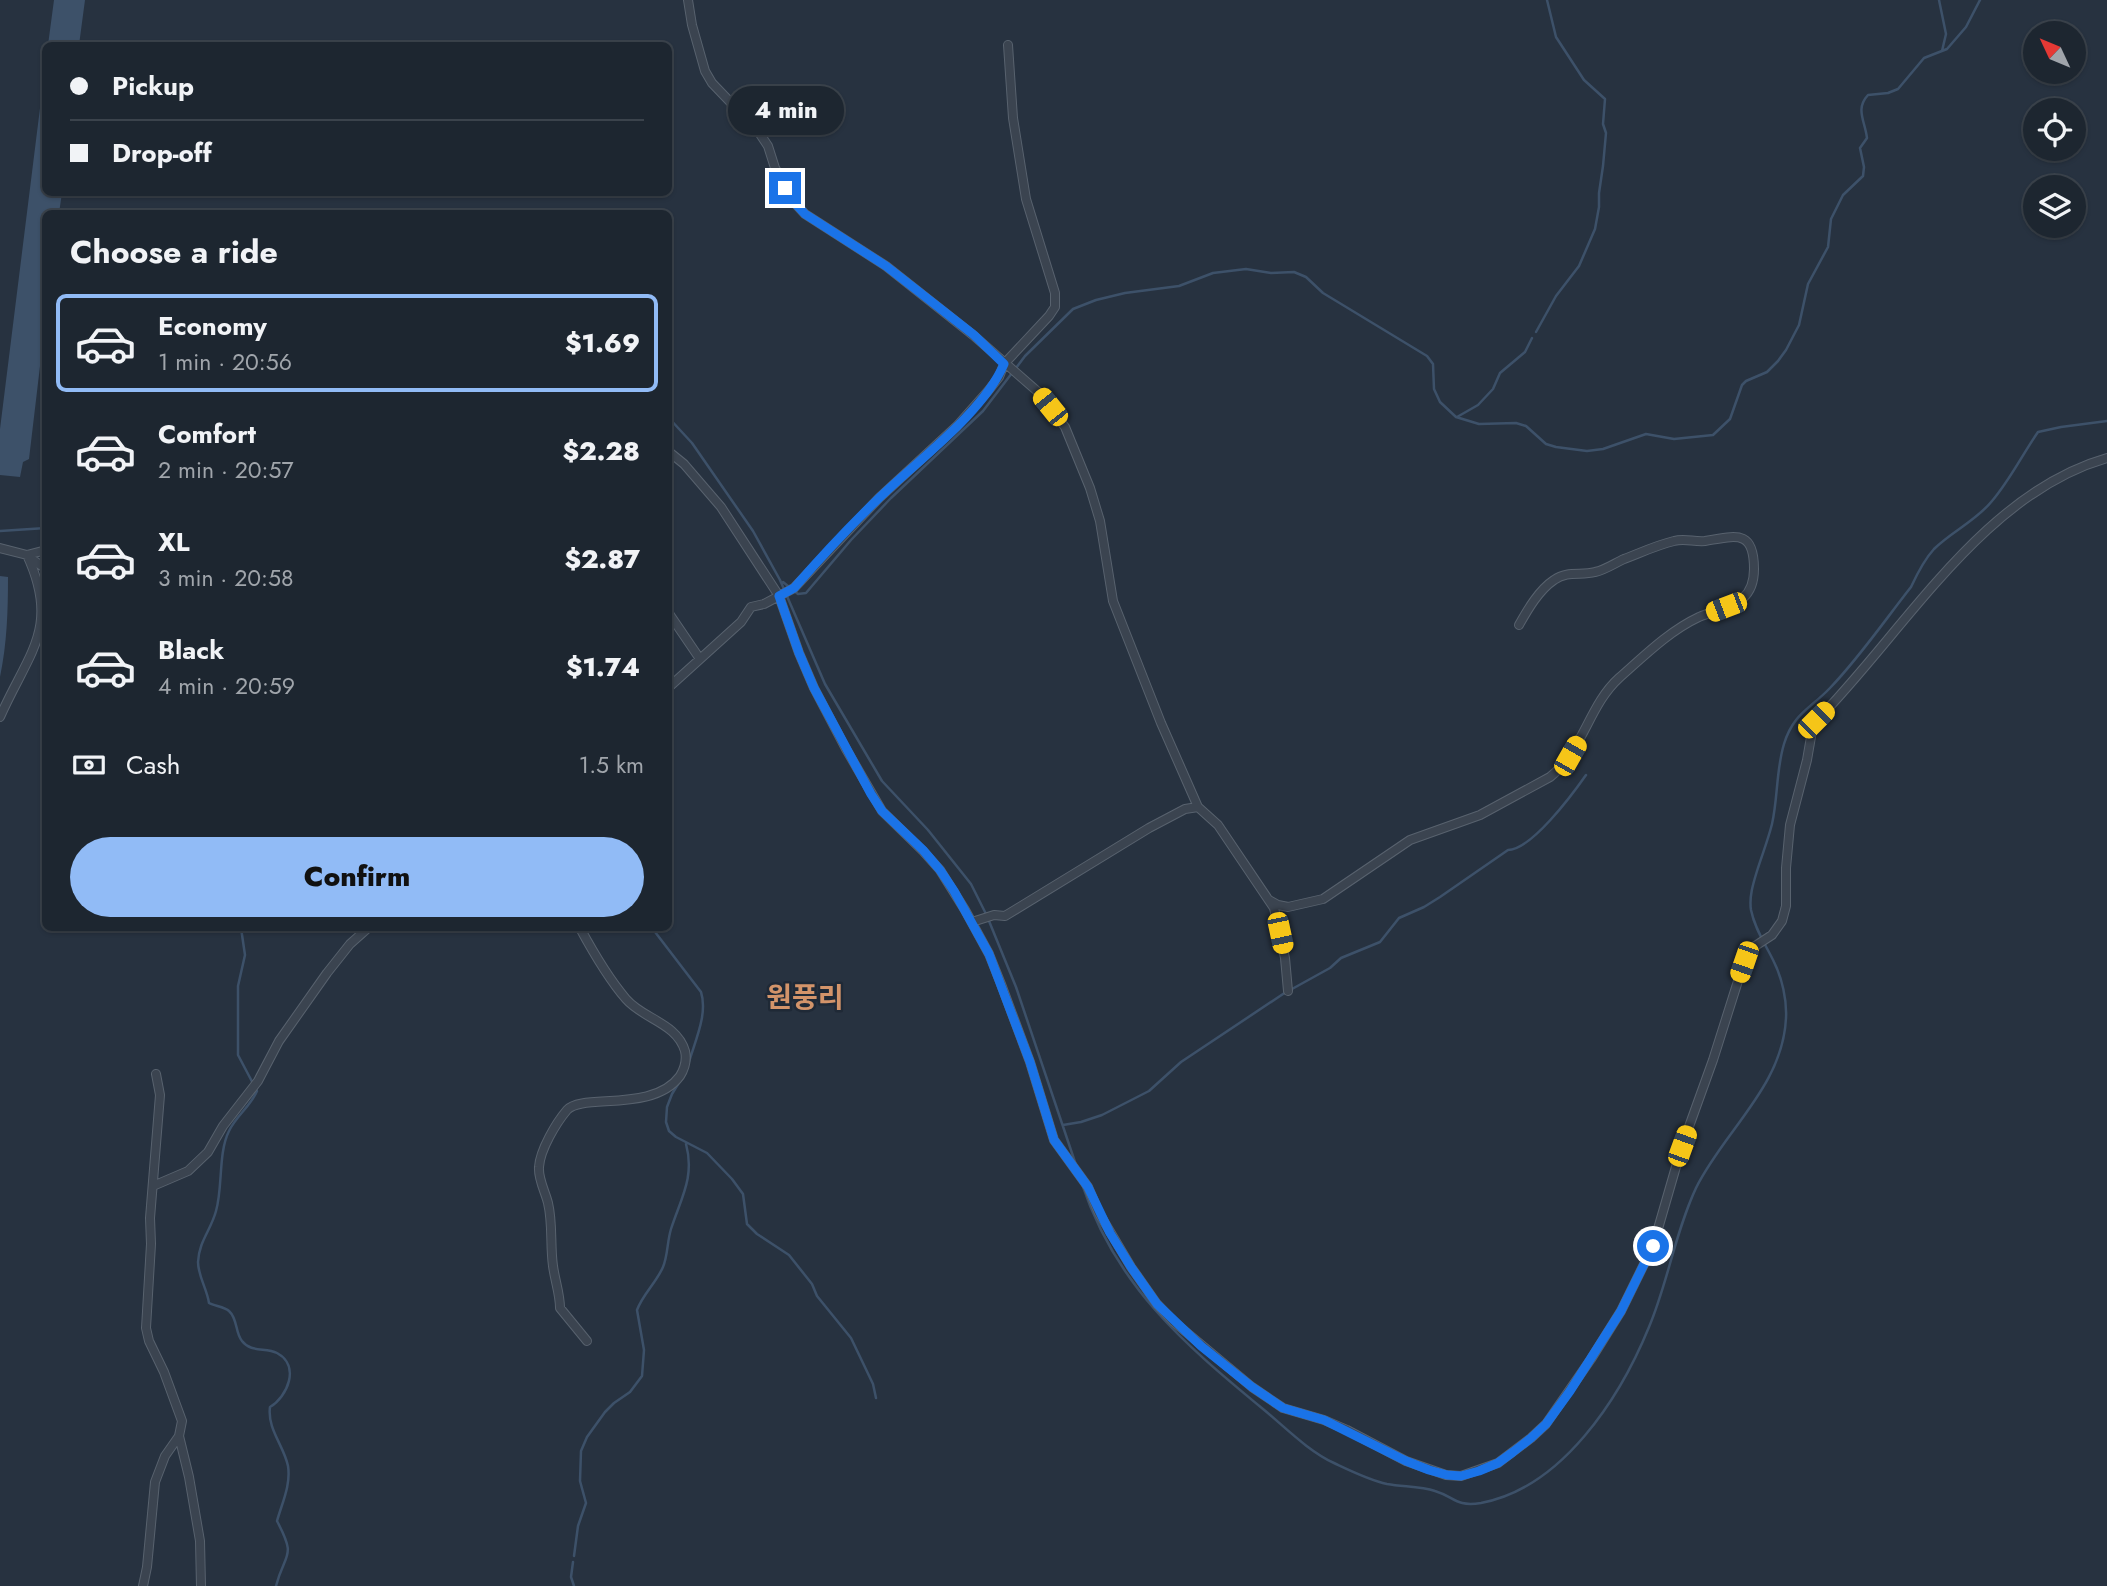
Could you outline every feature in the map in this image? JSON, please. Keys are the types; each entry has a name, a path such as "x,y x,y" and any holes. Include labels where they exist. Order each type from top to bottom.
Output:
{"street":[{"path":"688,0 705,71 712,83 758,131 768,146 775,168 793,201 805,214 886,266 974,335 1037,391 1065,427 1090,488 1100,522 1113,601 1161,723 1198,807 1218,825 1274,908 1285,958 1288,991"},
{"path":"672,684 741,622 751,607 764,604 794,588 878,498 957,426 999,377 1004,364 1055,307 1055,293 1026,199 1013,118 1008,45"},
{"path":"672,454 684,464 721,507 779,596 814,688 871,794 882,811 940,870 972,922 1001,984 1030,1062 1054,1140 1088,1187 1110,1233 1157,1304 1201,1346 1283,1408 1336,1425 1429,1470 1461,1476 1498,1463 1546,1424 1621,1311 1653,1246 1682,1146 1744,962 1749,950 1772,935 1782,921 1786,906 1790,825 1816,720 1919,601 1999,520 2065,473 2107,458"},
{"path":"1269,900 1288,907 1324,899 1410,840 1480,816 1550,777 1570,756 1606,692 1617,680 1671,633 1742,598 1750,589 1754,578 1753,554 1745,538 1738,536 1702,541 1682,540 1624,559 1594,573 1562,576 1553,580 1535,599 1519,625"},
{"path":"0,548 27,555 42,566"},
{"path":"27,555 42,551"},
{"path":"27,555 41,591 42,601"},
{"path":"0,717 25,666 42,618"},
{"path":"672,618 700,659"},
{"path":"972,922 994,915 1005,916 1149,828 1185,809 1198,807"},
{"path":"153,1186 188,1171 208,1152 223,1126 258,1082 279,1041 327,973 365,931"},
{"path":"582,931 595,955 628,1001 677,1036 685,1050 686,1063 682,1074 663,1091 632,1100 576,1104 568,1109 542,1151 538,1174 548,1204 560,1308 587,1341"},
{"path":"143,1586 155,1482 165,1456 179,1436 182,1421 146,1328 150,1218 160,1095 156,1074"},
{"path":"179,1436 200,1541 201,1586"}],"water":[{"path":"54,0 85,0 79,42 48,42"},
{"path":"42,92 42,196 62,196 59,210 42,210 42,349 29,459 23,462 20,477 0,475 0,429"},
{"path":"0,576 8,577 7,627 0,677"}],"waterway":[{"path":"1536,332 1556,296 1579,266 1595,229 1606,133 1603,124 1605,99 1584,80 1556,37 1547,0"},
{"path":"1939,0 1946,34 1942,51"},
{"path":"1016,368 1073,309 1096,300 1179,286 1213,273 1246,269 1271,273 1294,272 1306,277 1323,293 1427,356 1433,364 1434,389 1440,402 1456,417 1479,424 1516,423 1526,426 1546,444 1587,451 1603,449 1646,434 1674,439 1713,435 1730,419 1742,385 1767,372 1778,361 1799,325 1808,284 1828,247 1831,219 1843,195 1863,176 1860,148 1867,138 1861,110 1864,100 1868,95 1898,89 1924,58 1947,49 1966,27 1980,0"},
{"path":"1457,417 1478,405 1493,389 1500,373 1525,352 1532,338"},
{"path":"783,582 798,594 806,593 891,498 983,411 1012,373"},
{"path":"672,421 692,443 753,531 780,580 825,684 882,781 928,830 971,884 986,914"},
{"path":"1082,1184 1113,1253 1155,1310 1206,1360 1315,1452 1374,1480 1429,1489 1466,1504 1481,1503 1510,1494 1537,1479 1562,1459 1584,1436 1622,1382 1656,1310 1682,1222 1696,1188 1721,1147 1764,1087 1775,1065 1782,1042 1786,1004 1777,968 1755,924 1751,900 1754,881 1772,824 1781,754 1792,726 1862,652 1911,587 1934,549 1992,501 2038,432 2107,421"},
{"path":"0,531 42,528"},
{"path":"1292,989 1330,968 1341,958 1380,942 1399,918 1424,907 1508,850 1528,841 1550,820 1586,775"},
{"path":"989,921 1016,987 1076,1165"},
{"path":"241,931 245,955 238,986 238,1055 257,1091 232,1126 226,1140 216,1211 198,1262 209,1303 225,1308 232,1314 238,1334 246,1345 277,1353 284,1359 290,1373 282,1396 270,1407 273,1430 289,1473 286,1494 277,1521 288,1549 276,1586"},
{"path":"654,931 701,992 702,1018 689,1062"},
{"path":"1063,1125 1102,1115 1149,1091 1181,1062 1286,992"},
{"path":"680,1081 667,1107 666,1122 669,1131 707,1153 732,1179 743,1194 747,1224 757,1234 789,1255 812,1284 817,1296 851,1338 873,1384 876,1398"},
{"path":"574,1556 578,1526 586,1503 580,1481 581,1451 587,1437 605,1412 630,1392 642,1376 644,1350 637,1310 665,1262 671,1229 688,1177 686,1144"},
{"path":"573,1562 571,1577 574,1586"}],"district":[{"name":"원풍리","path":"805,997"}],"route":[{"path":"785,188 805,214 886,266 974,335 1004,364 999,377 957,426 878,498 794,588 779,596 814,688 871,794 882,811 940,870 989,954 1022,1039 1054,1140 1088,1187 1110,1233 1157,1304 1201,1346 1283,1408 1324,1420 1429,1470 1461,1476 1498,1463 1546,1424 1621,1311 1653,1246"}]}
